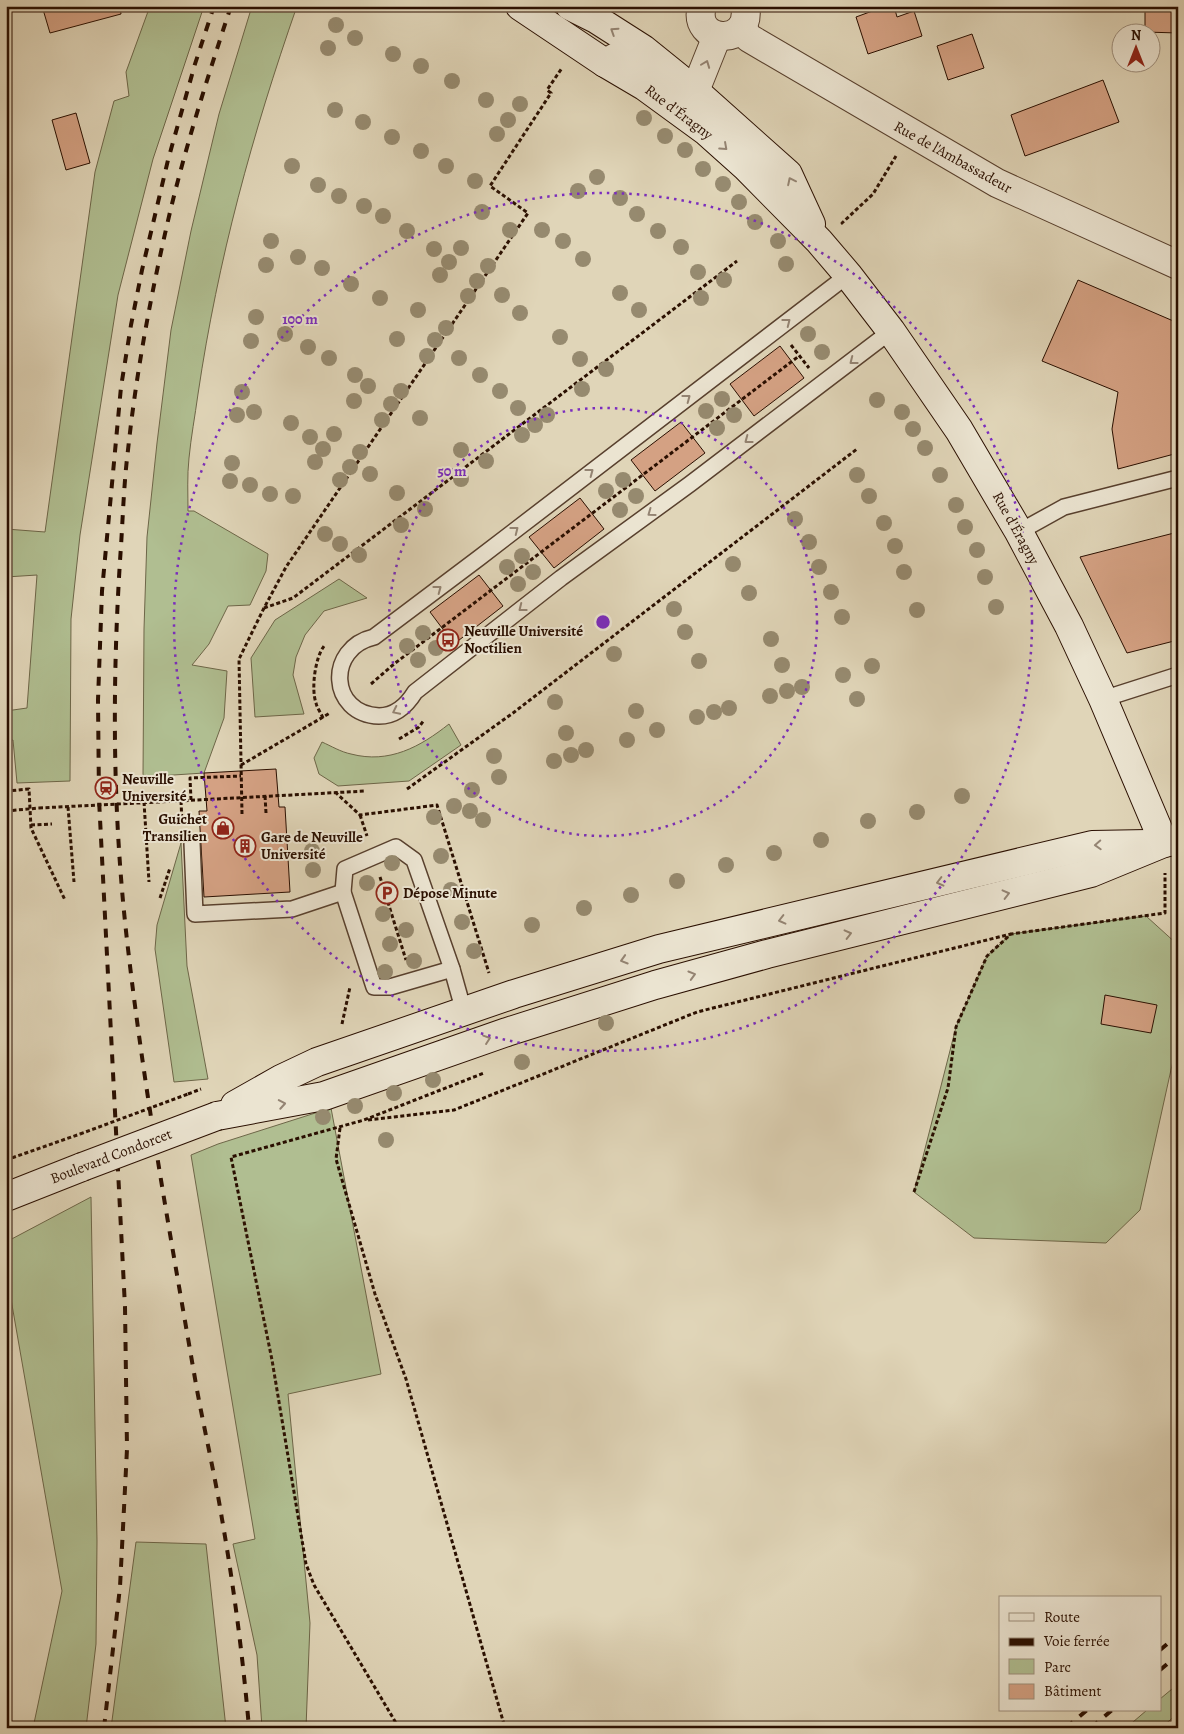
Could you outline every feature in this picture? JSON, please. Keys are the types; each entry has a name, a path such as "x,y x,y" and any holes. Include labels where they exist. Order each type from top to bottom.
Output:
{"main road":[{"name":"Rue d'Éragny","path":"520,6 605,63 644,86 707,132 745,166 819,241 848,275 891,331 959,430 1019,532 1069,626 1171,842"},
{"name":"Rue d'Éragny","path":"570,6 643,50 695,91 788,174 819,241"},
{"name":"Rue de l'Ambassadeur","path":"702,6 700,16 706,30 734,23 748,38 997,183 1178,265"},
{"path":"605,63 616,57 627,60 639,64 680,93 695,91 734,23"},
{"path":"217,1116 281,1079 338,1054 514,994 659,949 1092,845 1171,842"},
{"path":"217,1116 324,1096 454,1050 655,985 767,954 1091,873 1171,842"},
{"path":"454,1050 461,1039 464,1026 464,1012"},
{"name":"Boulevard Condorcet","path":"6,1198 217,1116"}],"lane":[{"path":"848,275 374,637 367,638 353,647 343,660 339,673 340,686 348,701 360,711 370,715 383,716 402,708 409,702 415,692 553,584 690,484 891,331"},
{"path":"1019,532 1064,508 1178,478"},
{"path":"1103,699 1178,675"},
{"path":"192,843 195,914 292,909 343,892"},
{"path":"452,969 390,987 374,987 343,892 345,869 396,847 414,860 452,969 464,1012"}],"path":[{"path":"242,814 240,659 286,567 528,213 490,186 551,93 547,90 563,67"},
{"path":"842,223 873,194 909,132"},
{"path":"264,608 293,598 737,261"},
{"path":"788,341 812,373"},
{"path":"371,684 394,664 799,356"},
{"path":"407,789 506,718 857,449"},
{"path":"241,765 331,712"},
{"path":"191,800 190,778 241,776"},
{"path":"6,792 8,790 29,789 31,825 64,900"},
{"path":"8,811 366,791"},
{"path":"265,796 266,813"},
{"path":"179,801 182,827"},
{"path":"144,802 149,882"},
{"path":"68,807 74,882"},
{"path":"360,815 414,981"},
{"path":"162,819 181,818"},
{"path":"31,825 52,824"},
{"path":"364,1120 454,1110 697,1012 1011,934 1165,914 1171,842"},
{"path":"914,1192 948,1088 956,1027 987,956 1011,934"},
{"path":"338,1054 348,989 366,964"},
{"path":"399,1728 314,1585 306,1564 272,1360 231,1157 364,1120 489,1071"},
{"path":"6,1160 188,1094"},
{"path":"340,1128 336,1159 375,1294 406,1378 505,1728"}],"green space":[{"path":"150,6 204,6 153,159 118,295 80,535 71,619 70,781 17,783 13,740 6,740 6,711 27,708 37,575 6,577 6,529 45,532 95,172 114,101 129,96 126,72"},
{"path":"252,6 297,6 265,102 226,246 206,344 191,442 188,471 188,511 194,511 268,554 266,571 250,605 228,606 209,644 192,665 227,671 224,718 204,773 143,777 147,537 171,330 191,231 219,114"},
{"path":"339,579 367,598 324,611 305,635 296,657 293,675 304,714 255,717 251,658 275,620"},
{"path":"449,724 461,745 409,781 338,786 319,774 314,758 322,742 351,754 378,757 391,755 415,746"},
{"path":"181,843 187,966 208,1079 174,1082 155,949 157,925"},
{"path":"1146,916 1178,945 1178,1038 1140,1210 1106,1243 974,1238 914,1192 956,1027 987,956 1011,934"},
{"path":"331,1108 381,1374 288,1394 310,1623 306,1728 262,1728 257,1655 233,1544 255,1539 191,1155 218,1144"},
{"path":"91,1197 97,1541 96,1644 86,1728 33,1728 62,1591 8,1282 6,1242"},
{"path":"136,1542 206,1544 226,1728 111,1728"},
{"path":"1178,1684 1178,1713 1161,1728 1126,1728 1145,1712 1162,1712 1162,1697"}],"building":[{"path":"42,6 120,6 121,14 50,33"},
{"path":"886,6 894,6 897,17 914,11 922,36 868,54 856,17"},
{"path":"1145,6 1178,6 1178,33 1162,33 1162,22 1145,22"},
{"path":"972,34 984,68 948,80 937,46"},
{"path":"1103,80 1119,122 1025,156 1011,115"},
{"path":"76,113 90,163 66,170 52,120"},
{"path":"1078,280 1178,323 1178,453 1118,469 1112,429 1118,392 1042,361"},
{"path":"780,346 804,378 754,416 730,384"},
{"path":"681,422 705,453 655,491 631,460"},
{"path":"580,498 604,529 554,568 529,537"},
{"path":"1178,532 1178,640 1127,653 1080,557"},
{"path":"479,575 503,606 454,644 430,612"},
{"name":"Gare de Neuville Université","path":"276,769 279,807 285,807 290,892 204,897 199,811 207,811 204,773"},
{"path":"1105,995 1157,1005 1151,1033 1101,1024"}],"railway":[{"path":"104,1728 120,1587 127,1449 125,1307 99,799 98,700 102,591 121,387 131,325 168,160 195,64 214,6"},
{"path":"231,6 196,115 174,197 139,365 131,422 124,498 116,644 115,743 118,841 122,891 141,1053 177,1278 226,1545 238,1623 249,1728"},
{"path":"1162,1648 1178,1635"},
{"path":"1162,1668 1178,1655"},
{"path":"1066,1728 1085,1712"},
{"path":"1091,1728 1110,1712"}],"place":[{"name":"Neuville Université Noctilien","path":"448,640"},
{"name":"Neuville Université","path":"106,788"},
{"name":"Guichet Transilien","path":"223,828"},
{"name":"Gare de Neuville Université","path":"245,846"},
{"name":"Dépose Minute","path":"387,893"}]}
